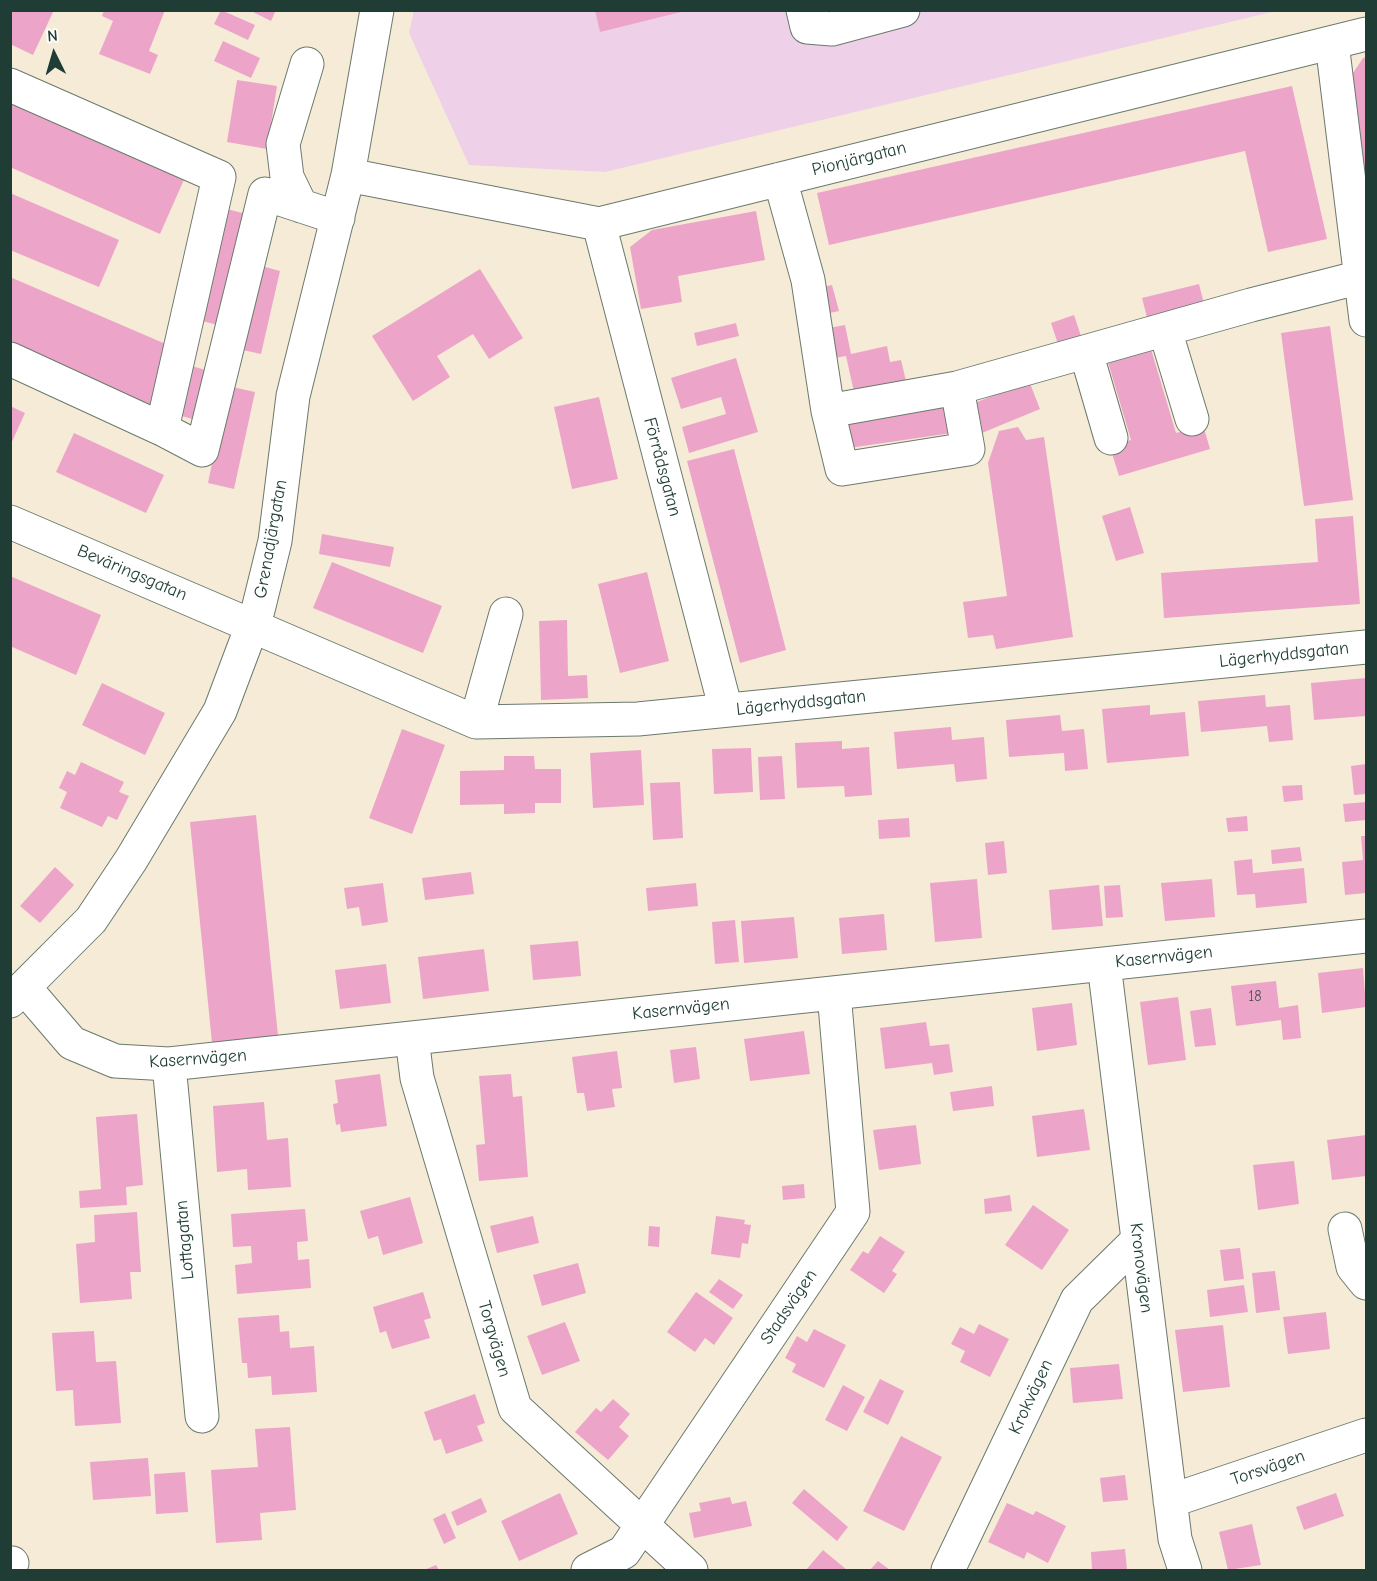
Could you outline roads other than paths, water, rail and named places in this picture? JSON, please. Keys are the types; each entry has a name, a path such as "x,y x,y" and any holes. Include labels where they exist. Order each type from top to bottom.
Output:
{"street":[{"name":"Grenadjärgatan","path":"17,994 91,920 131,860 220,711 253,624 275,541 292,396 348,175 377,10"},
{"path":"803,10 807,27 832,29 903,10"},
{"name":"Pionjärgatan","path":"348,175 599,224 1366,34"},
{"path":"1332,43 1362,261 1366,320"},
{"path":"301,206 287,177 283,144 308,64"},
{"path":"10,85 219,177 338,218"},
{"path":"162,429 219,177"},
{"path":"780,179 808,280 828,411 842,469 968,449 957,388"},
{"path":"10,359 162,429 202,450 265,194"},
{"name":"Förrådsgatan","path":"599,224 726,710"},
{"path":"828,411 957,388 1165,330 1362,261"},
{"path":"1165,330 1192,419"},
{"path":"1086,352 1111,438"},
{"name":"Beväringsgatan","path":"10,522 253,624"},
{"path":"476,722 506,614"},
{"name":"Lägerhyddsgatan","path":"253,624 476,722 638,719 1366,647"},
{"name":"Kasernvägen","path":"17,994 72,1043 116,1061 169,1064 1366,936"},
{"name":"Kronovägen","path":"1104,964 1175,1539 1185,1570"},
{"name":"Stadsvägen","path":"588,1570 624,1552 853,1212 834,993"},
{"name":"Torgvägen","path":"412,1038 417,1078 515,1408 692,1570"},
{"name":"Lottagatan","path":"169,1064 201,1416"},
{"path":"1345,1229 1353,1267 1366,1283"},
{"name":"Krokvägen","path":"948,1570 1077,1300 1138,1240"},
{"name":"Torsvägen","path":"1170,1501 1366,1435"}]}
